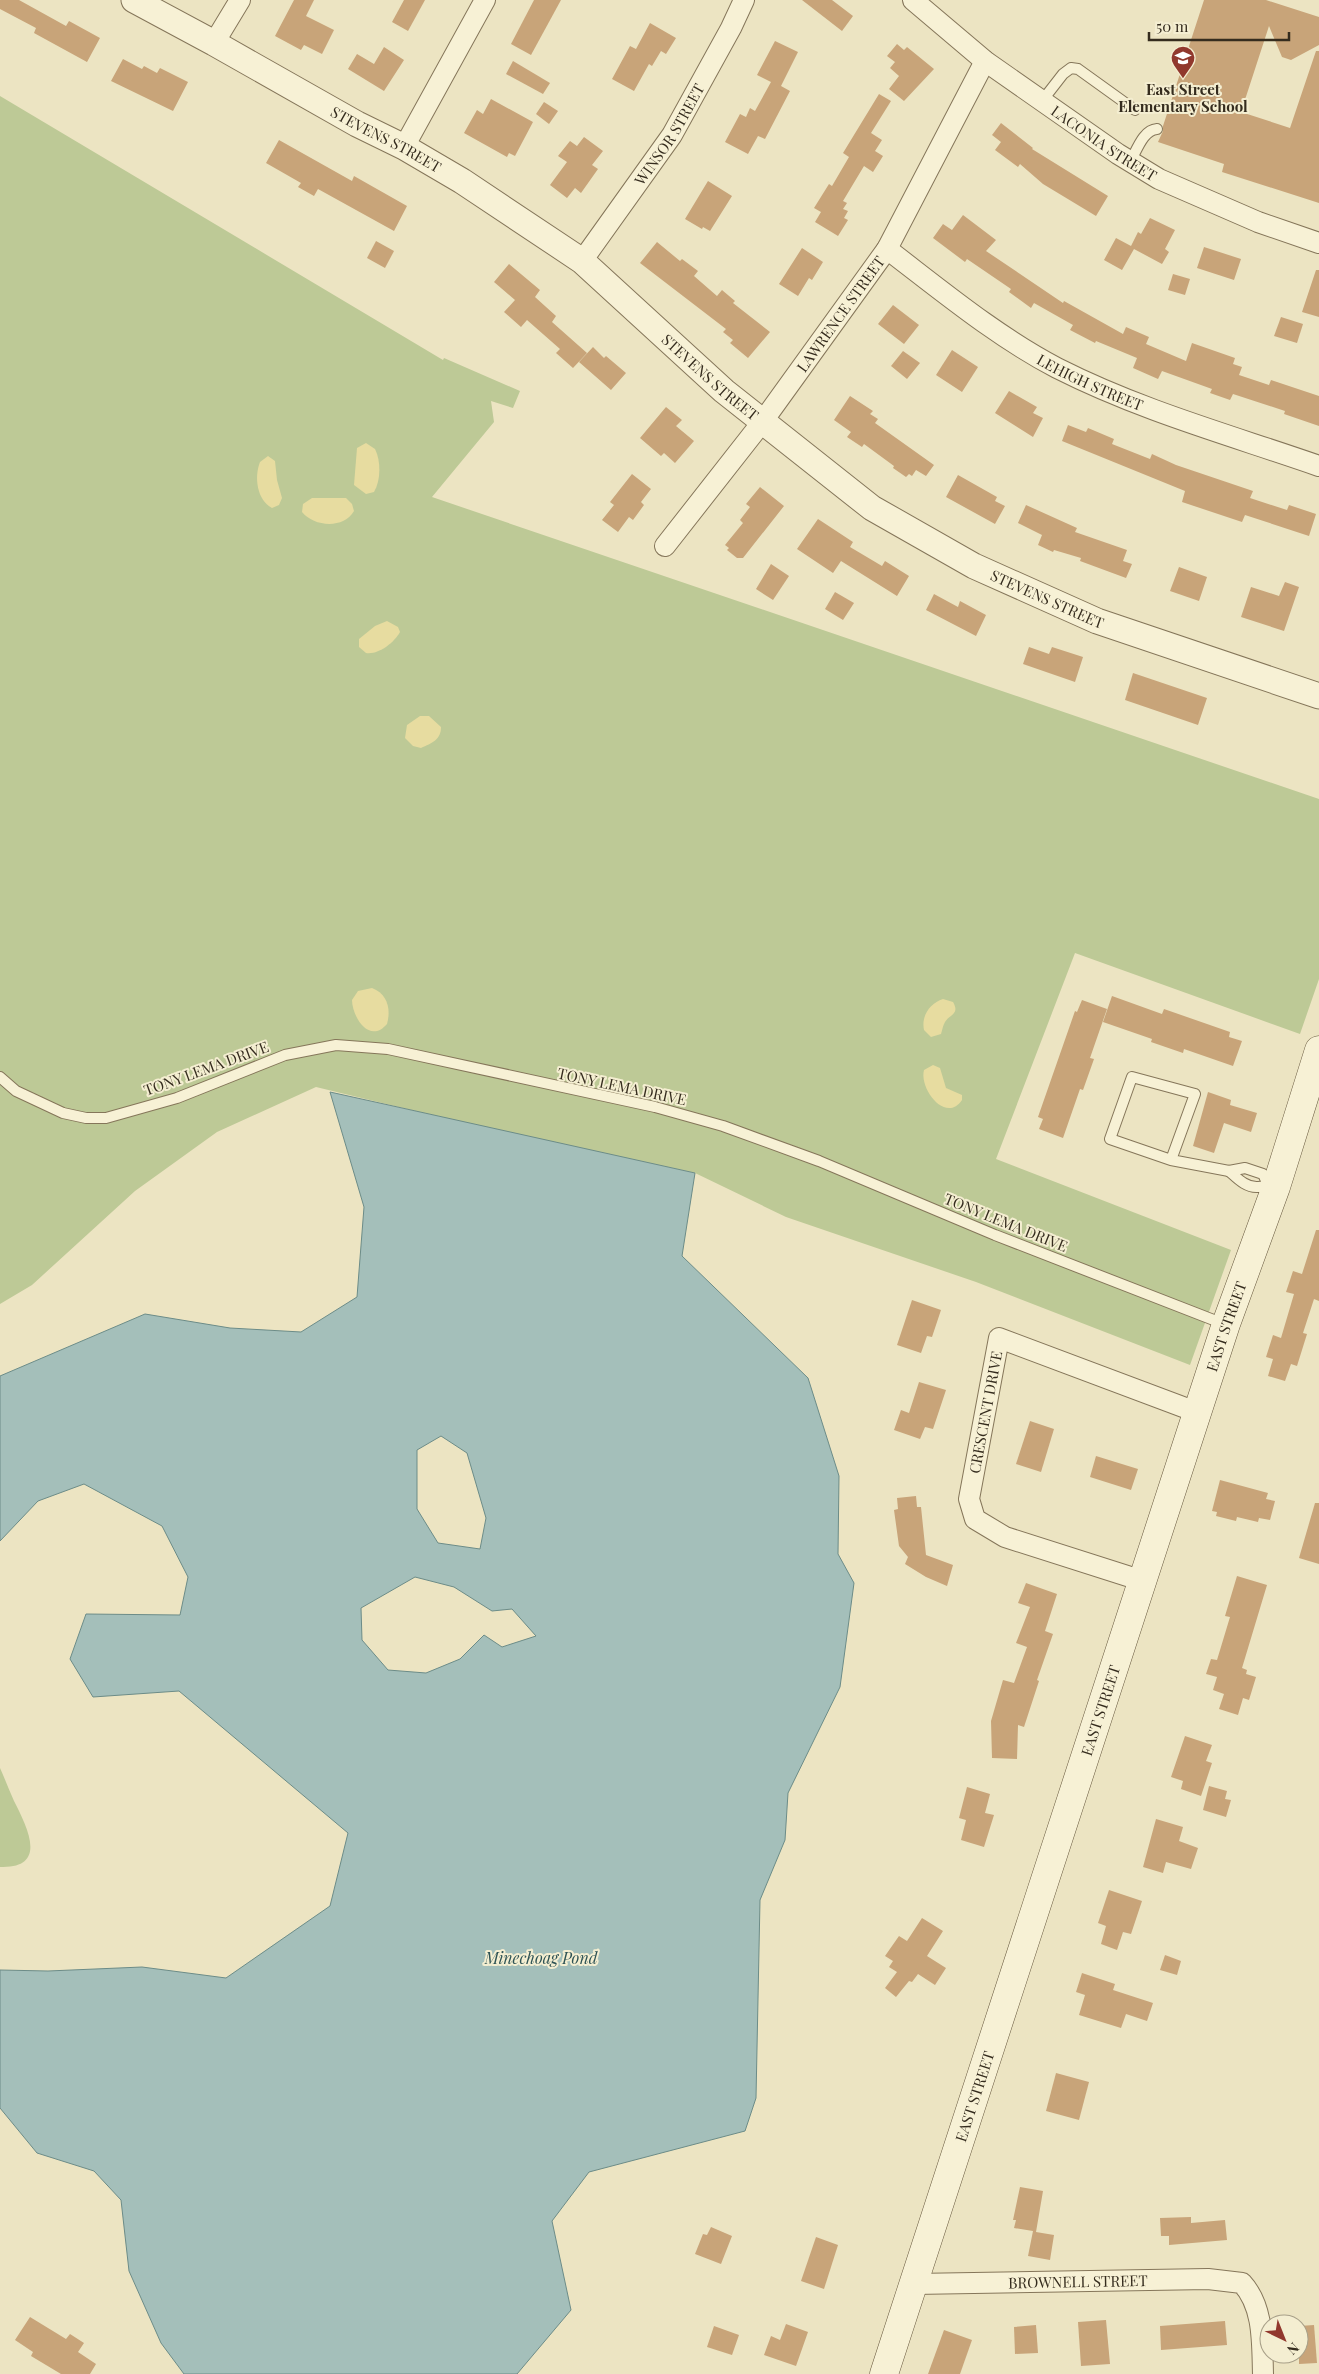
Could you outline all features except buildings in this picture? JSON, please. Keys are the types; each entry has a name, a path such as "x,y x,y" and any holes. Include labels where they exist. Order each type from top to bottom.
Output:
{"main road":[{"name":"EAST STREET","path":"884,2374 1142,1581 1199,1413 1226,1324 1319,1050"}],"street":[{"name":"STEVENS STREET","path":"134,0 357,124 404,147 462,181 582,261 724,391 872,508 974,566 1097,621 1319,696"},
{"path":"214,43 240,0"},
{"path":"404,147 485,0"},
{"name":"WINSOR STREET","path":"582,261 672,135 731,28 744,0"},
{"name":"LACONIA STREET","path":"912,0 985,61 1130,162 1166,183 1258,222 1319,243"},
{"name":"LAWRENCE STREET","path":"665,546 763,421 887,249 985,61"},
{"name":"LEHIGH STREET","path":"887,249 1003,336 1057,368 1128,400 1206,430 1319,466"},
{"name":"CRESCENT DRIVE","path":"1142,1581 1005,1537 975,1518 969,1499 998,1338 1199,1413"},
{"name":"BROWNELL STREET","path":"914,2284 1208,2279 1242,2283 1251,2293 1261,2324 1263,2374"}],"lane":[{"path":"1042,102 1063,74 1071,68 1078,69 1135,110"},
{"path":"1130,162 1144,135 1150,129 1157,129"},
{"name":"TONY LEMA DRIVE","path":"0,1077 16,1092 63,1113 86,1118 106,1118 177,1098 285,1055 336,1045 388,1049 655,1107 723,1126 819,1161 995,1235 1226,1324"},
{"path":"1171,1160 1195,1094 1132,1077 1110,1139 1171,1160 1229,1171 1245,1168 1263,1174 1272,1186"},
{"path":"1229,1171 1240,1182 1257,1187 1272,1186"}],"green space":[{"path":"0,96 443,360 444,358 520,391 513,408 491,401 494,422 432,497 1319,799 1319,979 1300,1034 1075,953 996,1159 1231,1250 1190,1365 976,1282 786,1217 695,1173 494,1130 316,1087 217,1132 135,1191 32,1285 0,1304"},
{"path":"0,1768 24,1822 30,1844 30,1853 25,1861 15,1866 0,1867"}],"sand":[{"path":"366,443 375,449 379,471 378,482 374,492 366,494 354,485 357,448"},
{"path":"268,456 275,461 277,480 282,498 279,505 272,508 263,500 257,481 260,462"},
{"path":"312,498 346,498 352,504 354,511 343,521 336,523 329,524 314,521 302,512 303,504"},
{"path":"387,621 398,627 400,632 390,644 376,652 366,653 359,647 359,639 375,626"},
{"path":"420,716 429,716 441,727 438,738 421,748 413,746 405,738 407,725"},
{"path":"372,988 385,998 389,1013 387,1024 380,1030 374,1031 368,1030 358,1020 352,1000 358,991"},
{"path":"943,999 953,1002 955,1011 945,1022 941,1034 931,1037 924,1030 925,1015 930,1007"},
{"path":"933,1065 940,1068 946,1088 962,1095 962,1100 956,1106 949,1108 942,1106 930,1094 924,1078 924,1070"}],"water":[{"name":"Minechoag Pond","path":"330,1092 695,1173 682,1256 808,1378 839,1476 838,1554 854,1583 840,1687 788,1793 785,1840 760,1900 756,2098 745,2131 589,2172 552,2221 571,2310 517,2374 184,2374 161,2343 129,2271 121,2200 94,2171 37,2153 0,2108 0,1970 48,1971 142,1967 226,1978 330,1906 348,1833 179,1691 93,1697 70,1659 86,1614 180,1615 188,1577 162,1526 84,1484 38,1501 0,1541 0,1376 145,1314 230,1328 301,1332 357,1297 364,1207","holes":["441,1436 467,1453 486,1518 480,1549 438,1543 417,1509 417,1450","415,1577 454,1587 492,1611 512,1609 536,1636 502,1647 484,1635 460,1659 426,1673 388,1670 362,1640 361,1608"]}],"place":[{"name":"East Street Elementary School","path":"1183,79"}]}
